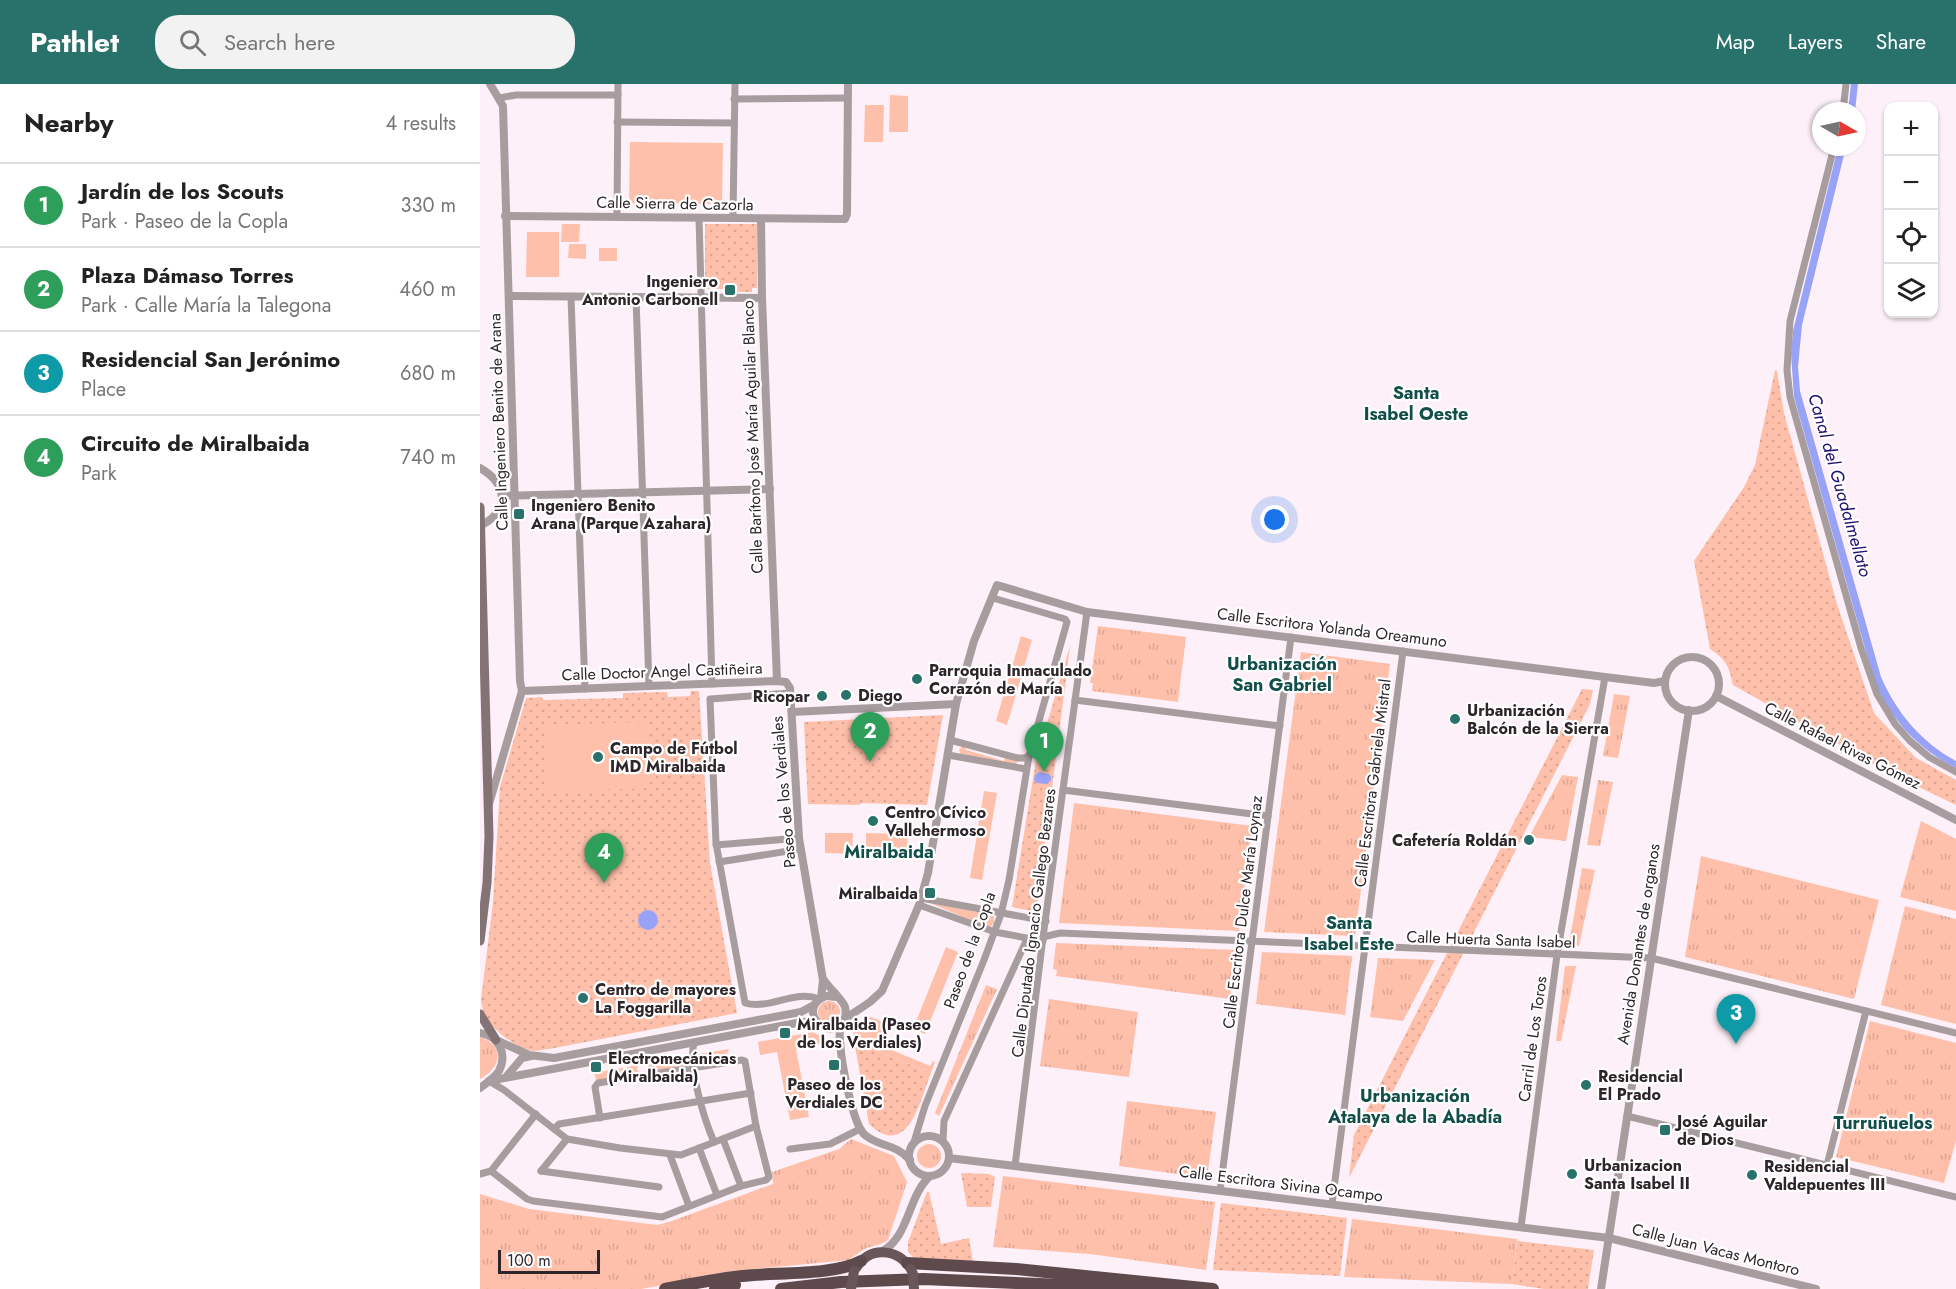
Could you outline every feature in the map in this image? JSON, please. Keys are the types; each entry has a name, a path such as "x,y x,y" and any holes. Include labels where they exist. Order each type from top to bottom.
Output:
{"highway":[{"path":"906,1263 1016,1269 1213,1289"},
{"path":"665,1289 742,1276 858,1266"},
{"path":"715,1289 801,1272"},
{"path":"781,1289 842,1282 922,1279 1155,1289"}],"main road":[{"path":"480,507 488,809 488,874 480,941"},
{"path":"480,1014 496,1040"},
{"path":"851,1289 858,1266 872,1254 881,1252 906,1263 913,1274 914,1289"}],"street":[{"name":"Calle Ingeniero Benito de Arana","path":"490,84 503,106 522,691"},
{"path":"617,217 618,84"},
{"path":"733,218 735,84"},
{"path":"734,99 848,98 848,84"},
{"path":"1844,102 1846,84"},
{"path":"499,98 516,95 618,95"},
{"name":"Calle Sierra de Cazorla","path":"505,216 845,219 847,214 848,98"},
{"path":"617,122 734,123"},
{"path":"1832,156 1790,321 1787,364 1790,397 1861,648 1877,694 1895,724 1910,741 1929,757 1956,772"},
{"path":"699,218 712,684"},
{"name":"Calle Barítono José María Aguilar Blanco","path":"761,219 775,655"},
{"path":"510,296 762,298"},
{"path":"571,297 585,689"},
{"path":"636,297 649,686"},
{"path":"480,468 490,474 499,485 502,496 500,507 491,520 480,526"},
{"path":"502,496 770,489"},
{"name":"Calle Escritora Yolanda Oreamuno","path":"993,598 997,585 1087,612 1654,683 1665,681"},
{"path":"818,1001 814,1016 816,1021 830,1028 878,996 886,985 920,901 928,873 956,704 974,641 993,598"},
{"name":"Paseo de la Copla","path":"914,1143 925,1106 995,933 1009,880 1029,756 1067,622 1065,619 993,598"},
{"name":"Calle Diputado Ignacio Gallego Bezares","path":"1015,1166 1087,612"},
{"name":"Calle Escritora Dulce María Loynaz","path":"1220,1191 1292,637"},
{"name":"Calle Escritora Gabriela Mistral","path":"1332,1204 1403,651"},
{"name":"Calle Doctor Angel Castiñeira","path":"522,691 777,681 775,655"},
{"path":"1699,657 1712,666 1717,673 1719,681 1716,696 1705,707 1689,710 1674,704 1666,690 1667,674 1676,662 1699,657"},
{"name":"Carril de Los Toros","path":"1521,1227 1557,955 1605,677"},
{"name":"Paseo de los Verdiales","path":"777,681 786,682 790,688 799,838 823,980 818,1001"},
{"path":"488,809 522,691"},
{"path":"790,693 710,699 716,845 745,1003 758,1004 808,995 818,1001"},
{"name":"Calle Rafael Rivas Gómez","path":"1716,696 1956,820"},
{"path":"1075,700 1280,726"},
{"path":"792,712 956,704"},
{"name":"Avenida Donantes de organos","path":"1601,1289 1689,710"},
{"path":"950,740 1018,758 1029,756"},
{"path":"948,754 1026,769"},
{"path":"1016,767 1022,764 1018,758"},
{"path":"1063,790 1268,816"},
{"path":"716,845 799,838"},
{"path":"719,862 801,849"},
{"path":"920,901 1046,921"},
{"name":"Calle Huerta Santa Isabel","path":"920,901 995,933 1027,939 1043,939 1060,933 1651,958 1956,1033"},
{"path":"881,1252 896,1241 916,1192 930,1176 945,1168 949,1152 943,1141 944,1121 1027,939"},
{"name":"Paseo de los Verdiales","path":"823,980 840,1000"},
{"path":"504,1090 505,1077 525,1056 554,1058 801,1011 826,996 858,1006 866,1005"},
{"path":"840,1000 846,1011 842,1021 840,1041 854,1115 860,1129 868,1137 890,1145 910,1160 914,1169 916,1192"},
{"path":"1827,1165 1866,1011"},
{"path":"483,1086 505,1077 816,1021"},
{"path":"830,1028 840,1041"},
{"path":"480,1033 519,1052 534,1056"},
{"path":"483,1086 499,1070 502,1059 496,1040"},
{"path":"694,1043 692,1051 700,1101 714,1142"},
{"path":"519,1060 519,1068 527,1073"},
{"path":"491,1171 527,1199 533,1201 662,1217 769,1177 756,1126 745,1061 598,1083 596,1087 600,1118"},
{"path":"483,1086 504,1090 567,1139 670,1155 681,1155 756,1126"},
{"path":"554,1129 559,1124 751,1093"},
{"path":"480,1174 491,1171 536,1114"},
{"path":"1627,1116 1956,1197"},
{"path":"790,1149 830,1144 860,1129"},
{"path":"890,1145 914,1143 928,1136 943,1141"},
{"path":"567,1139 541,1171 659,1187"},
{"path":"723,1139 741,1186"},
{"path":"910,1160 910,1151 914,1143"},
{"path":"699,1148 717,1195"},
{"path":"670,1155 690,1206"},
{"name":"Calle Escritora Sivina Ocampo","path":"949,1158 1609,1238"},
{"path":"914,1169 930,1176"},
{"path":"902,1230 899,1246 906,1263"},
{"name":"Calle Juan Vacas Montoro","path":"1609,1238 1816,1289"}],"green space":[{"path":"890,95 908,96 908,132 889,132"},
{"path":"865,105 884,105 883,142 864,142"},
{"path":"630,142 723,143 722,204 629,203"},
{"path":"562,224 580,224 579,242 561,242"},
{"path":"705,224 757,224 757,288 752,288 752,292 735,292 735,289 705,289"},
{"path":"527,232 559,232 559,277 526,277"},
{"path":"569,244 586,244 586,259 568,258"},
{"path":"599,248 617,248 617,261 599,261"},
{"path":"1775,370 1784,413 1837,604 1874,713 1916,758 1956,780 1956,805 1888,772 1733,685 1726,664 1710,649 1694,561 1744,487 1755,465"},
{"path":"1098,626 1186,637 1178,702 1092,691 1093,683 1090,683"},
{"path":"1021,636 1032,640 1007,725 996,721"},
{"path":"1070,646 1036,912 1012,907 1036,760"},
{"path":"1301,652 1390,664 1355,936 1264,932"},
{"path":"1582,689 1593,690 1590,704 1349,1178 1354,1135"},
{"path":"691,691 699,691 710,863 737,1013 549,1049 534,1051 521,1047 495,1029 484,1014 481,1000 493,902 500,787 526,698 542,697 543,700 623,698 623,693 667,692 668,697 690,696"},
{"path":"1614,694 1630,696 1618,758 1603,756"},
{"path":"943,715 927,805 808,804 804,722"},
{"name":"Campo de Fútbol IMD Miralbaida","path":"648,722 650,788 547,792 545,725"},
{"path":"965,746 966,750 1004,761 1005,757 1016,760 1017,763 1014,765 961,755 959,750"},
{"path":"1562,775 1578,777 1566,841 1529,837"},
{"path":"1598,780 1613,782 1600,846 1587,845"},
{"path":"984,791 997,793 982,880 970,878"},
{"path":"1074,803 1252,826 1239,931 1059,923"},
{"path":"1921,821 1956,839 1956,911 1900,897"},
{"path":"825,833 853,833 852,854 825,853"},
{"path":"866,833 908,834 907,854 866,854"},
{"path":"1701,856 1879,900 1854,999 1685,957"},
{"path":"1582,868 1595,870 1579,946 1569,945"},
{"path":"930,903 994,915 994,923 989,928"},
{"path":"1905,906 1956,919 1956,1024 1881,1005"},
{"path":"1056,943 1236,950 1230,999 1056,976 1057,970 1053,969"},
{"path":"946,947 958,952 925,1034 913,1029"},
{"path":"1262,952 1352,956 1345,1015 1256,1004"},
{"path":"1378,958 1435,960 1403,1021 1370,1017"},
{"path":"1565,966 1576,966 1561,1041 1556,1041"},
{"path":"986,985 997,989 939,1116 935,1113"},
{"path":"1049,999 1138,1012 1129,1077 1040,1066"},
{"path":"829,1001 837,1004 840,1012 837,1020 829,1023 821,1020 818,1012 821,1004"},
{"path":"871,1017 891,1025 885,1040 889,1043 887,1048 930,1066 933,1061 935,1062 931,1073 880,1052 855,1026"},
{"path":"1870,1021 1956,1043 1956,1141 1944,1183 1836,1157"},
{"path":"855,1026 880,1052 931,1073 917,1111 903,1131 894,1135 882,1134 869,1124 853,1035"},
{"path":"813,1032 823,1037 824,1043 796,1049 809,1117 790,1120 777,1052 760,1055 758,1042"},
{"path":"480,1037 494,1046 498,1057 493,1069 480,1079"},
{"path":"729,1049 727,1054 731,1060 700,1065 699,1054"},
{"path":"688,1057 689,1067 647,1074 648,1066 644,1064"},
{"path":"639,1065 637,1068 639,1073 597,1082 594,1073"},
{"path":"1127,1101 1216,1112 1207,1178 1119,1166"},
{"path":"851,1139 894,1156 907,1182 888,1240 864,1249 849,1260 745,1270 641,1289 480,1289 480,1194 529,1209 657,1225 773,1184 772,1172 839,1149"},
{"path":"929,1144 934,1145 940,1151 940,1161 934,1167 929,1168 924,1167 918,1161 917,1156 918,1151 924,1145"},
{"path":"961,1173 989,1174 995,1177 991,1207 967,1207"},
{"path":"1003,1176 1215,1202 1206,1270 1090,1254 993,1247"},
{"path":"927,1192 929,1192 941,1244 969,1238 973,1262 916,1260 908,1252 908,1242"},
{"path":"1221,1203 1347,1218 1340,1276 1213,1270"},
{"path":"1352,1219 1517,1239 1512,1284 1344,1277"},
{"path":"1517,1241 1594,1250 1588,1289 1544,1289 1512,1284"}],"water":[{"path":"1851,84 1858,84 1856,102 1849,102"},
{"path":"1836,156 1844,156 1802,325 1798,367 1800,391 1881,677 1895,703 1911,725 1932,745 1956,761 1956,768 1929,751 1907,732 1888,708 1874,680 1794,397 1791,354 1793,331"},
{"path":"1039,772 1049,774 1051,781 1046,784 1037,783 1034,780 1035,775"},
{"path":"644,910 652,910 658,916 658,924 652,930 644,930 638,924 638,916"}],"place":[{"name":"Ingeniero Antonio Carbonell","path":"730,290"},
{"name":"Ingeniero Benito Arana (Parque Azahara)","path":"519,514"},
{"name":"Parroquia Inmaculado Corazón de María","path":"917,679"},
{"name":"Diego","path":"846,695"},
{"name":"Ricopar","path":"822,696"},
{"name":"Urbanización Balcón de la Sierra","path":"1455,719"},
{"name":"Campo de Fútbol IMD Miralbaida","path":"598,757"},
{"name":"Plaza Dámaso Torres","path":"870,762"},
{"name":"Jardín de los Scouts","path":"1044,772"},
{"name":"Centro Cívico Vallehermoso","path":"873,821"},
{"name":"Cafetería Roldán","path":"1529,840"},
{"name":"Circuito de Miralbaida","path":"604,883"},
{"name":"Miralbaida","path":"930,893"},
{"name":"Centro de mayores La Foggarilla","path":"583,998"},
{"name":"Miralbaida (Paseo de los Verdiales)","path":"785,1033"},
{"name":"Residencial San Jerónimo","path":"1736,1044"},
{"name":"Paseo de los Verdiales DC","path":"834,1065"},
{"name":"Electromecánicas (Miralbaida)","path":"596,1067"},
{"name":"Residencial El Prado","path":"1586,1085"},
{"name":"José Aguilar de Dios","path":"1665,1130"},
{"name":"Urbanizacion Santa Isabel II","path":"1572,1174"},
{"name":"Residencial Valdepuentes III","path":"1752,1175"}],"district":[{"name":"Santa Isabel Oeste","path":"1416,403"},
{"name":"Urbanización San Gabriel","path":"1282,674"},
{"name":"Miralbaida","path":"889,852"},
{"name":"Santa Isabel Este","path":"1349,933"},
{"name":"Urbanización Atalaya de la Abadía","path":"1415,1106"},
{"name":"Turruñuelos","path":"1883,1123"}],"water label":[{"name":"Canal del Guadalmellato","path":"1840,485"}]}
